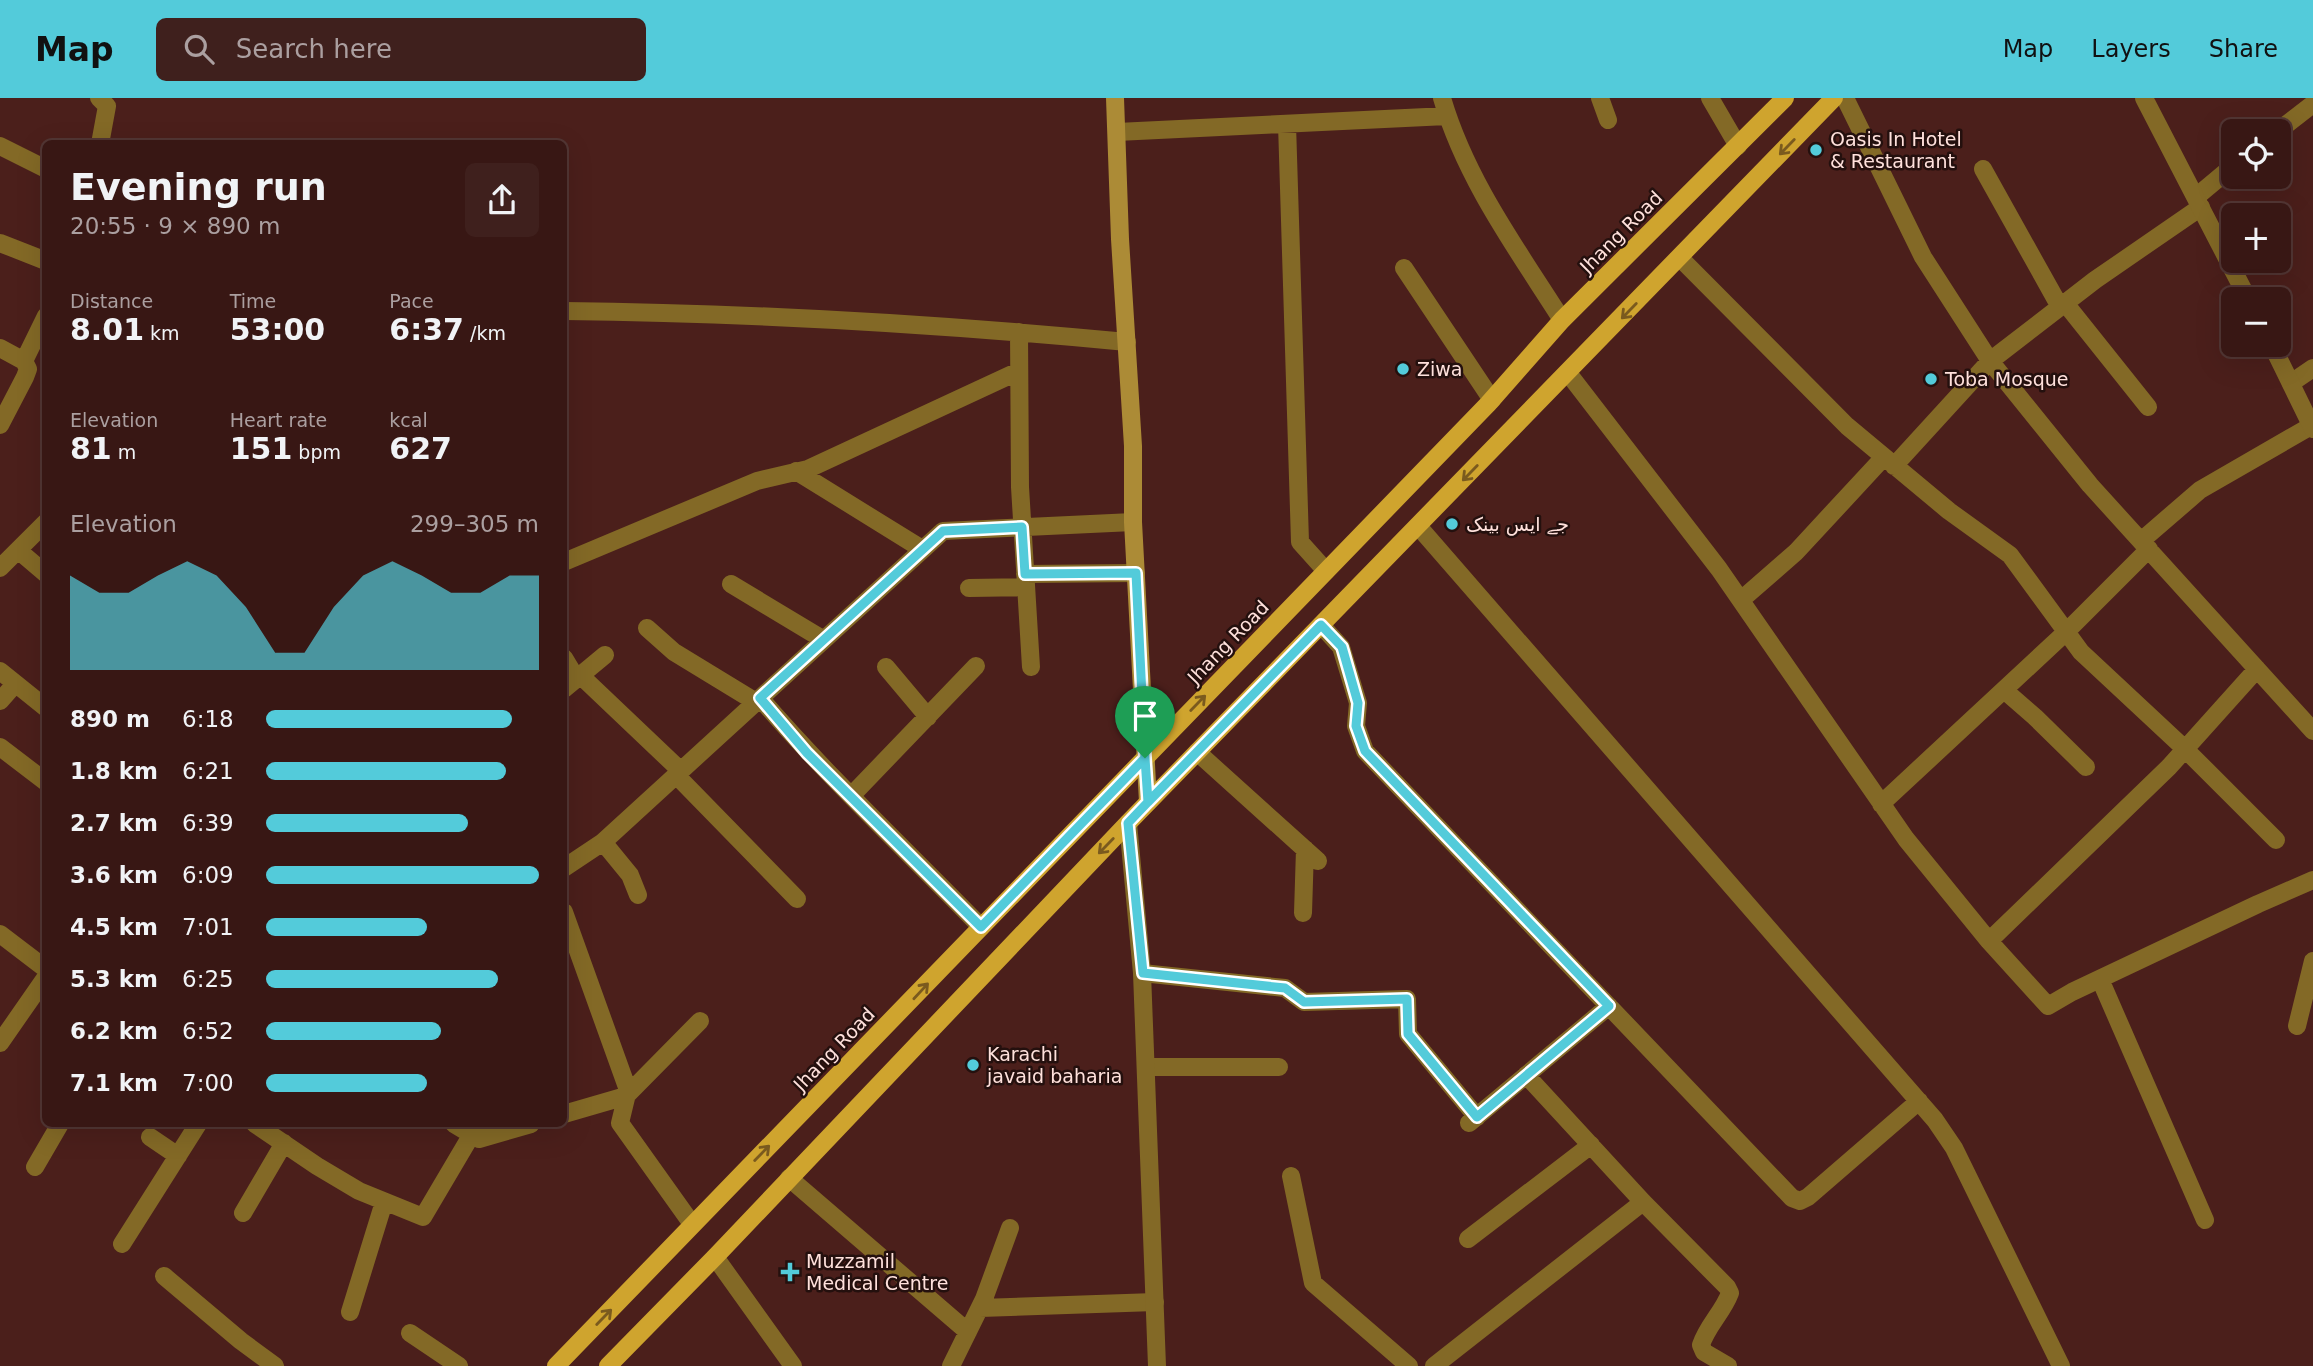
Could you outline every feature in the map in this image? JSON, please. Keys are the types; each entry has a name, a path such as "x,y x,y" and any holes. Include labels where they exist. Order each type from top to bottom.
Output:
{"main road":[{"path":"1115,98 1148,802"},
{"name":"Jhang Road","path":"556,1366 1492,400 1562,320 1785,98"},
{"path":"608,1366 1148,802 1835,98"}],"street":[{"path":"99,98 107,106 101,140"},
{"path":"1441,98 1451,131 1481,192 1562,320"},
{"path":"1600,98 1608,120"},
{"path":"1710,98 1738,146"},
{"path":"1845,98 1923,257 1990,361 2090,485 2313,731"},
{"path":"2144,98 2242,287"},
{"path":"2291,121 2313,104"},
{"path":"1117,132 1447,117"},
{"path":"1287,124 1300,542 1326,571"},
{"path":"0,146 42,167"},
{"path":"1983,169 2062,305 2148,407"},
{"path":"1741,600 1796,552 1990,361 2199,202 2221,179"},
{"path":"0,243 42,259"},
{"path":"1679,258 1847,426 1949,510 2010,555 2081,652 2186,749 2276,840"},
{"path":"1404,268 1492,400"},
{"path":"567,311 678,312 970,327 1127,342"},
{"path":"24,361 42,324"},
{"path":"1019,332 1022,527 1031,667"},
{"path":"0,348 24,361 28,369 0,425"},
{"path":"1881,804 2066,632 2145,545 2200,490 2312,427 2278,357"},
{"path":"2291,383 2313,368"},
{"path":"567,561 757,481 820,463 1020,371"},
{"path":"1568,373 1719,569 1906,839 1989,941 2048,1006 2313,880"},
{"path":"796,471 922,549"},
{"path":"567,866 603,842 943,531 1133,522"},
{"path":"0,568 42,526"},
{"path":"1418,526 1935,1120 1954,1148 2061,1366"},
{"path":"19,551 42,571"},
{"path":"969,588 1025,580 1136,573"},
{"path":"731,584 824,639"},
{"path":"1321,625 1342,647 1358,703 1356,726 1365,751 1792,1198 1800,1200 1808,1197 1919,1101"},
{"path":"646,628 674,652 758,700 807,753 981,927"},
{"path":"605,655 573,681 678,773 797,900"},
{"path":"852,796 976,666"},
{"path":"886,667 928,716"},
{"path":"1989,941 2186,749 2257,669"},
{"path":"0,671 42,705"},
{"path":"0,701 15,684"},
{"path":"2004,690 2086,767"},
{"path":"0,747 42,779"},
{"path":"1197,752 1312,855 1303,913"},
{"path":"1128,823 1143,973 1157,1366"},
{"path":"603,842 630,875 638,895"},
{"path":"567,920 628,1090 620,1123 692,1224"},
{"path":"0,934 42,966"},
{"path":"2297,1026 2313,961"},
{"path":"1143,973 1285,988 1304,1002 1407,999 1408,1034 1473,1120 1609,1006"},
{"path":"2100,979 2205,1220"},
{"path":"0,1043 42,983"},
{"path":"567,1113 626,1096 700,1021"},
{"path":"1147,1067 1279,1067"},
{"path":"1526,1075 1643,1202 1727,1287 1730,1293 1700,1345 1704,1352 1728,1366"},
{"path":"35,1167 58,1127"},
{"path":"122,1244 196,1127"},
{"path":"260,1127 359,1191 423,1217 472,1134"},
{"path":"459,1127 479,1139 494,1129"},
{"path":"150,1137 178,1156"},
{"path":"243,1213 284,1143"},
{"path":"1468,1239 1591,1145"},
{"path":"1291,1176 1313,1283 1409,1366"},
{"path":"789,1178 968,1332"},
{"path":"349,1312 384,1202"},
{"path":"1434,1366 1643,1202"},
{"path":"951,1366 980,1308 1010,1228"},
{"path":"715,1257 793,1366"},
{"path":"164,1276 275,1366"},
{"path":"980,1308 1155,1302"},
{"path":"410,1332 459,1366"}],"place":[{"name":"Oasis In Hotel & Restaurant","path":"1816,150"},
{"name":"Ziwa","path":"1403,369"},
{"name":"Toba Mosque","path":"1931,379"},
{"name":"جے ایس بینک","path":"1452,524"},
{"name":"Karachi javaid baharia","path":"973,1065"},
{"name":"Muzzamil Medical Centre","path":"790,1272"}],"route":[{"path":"1145,758 1136,573 1025,574 1022,527 943,531 760,698 807,753 981,927 1145,758 1148,802 1128,823 1143,973 1285,988 1304,1002 1407,999 1408,1034 1477,1117 1609,1006 1365,751 1356,726 1358,703 1342,647 1321,625 1148,802 1148,782 1145,758"}]}
